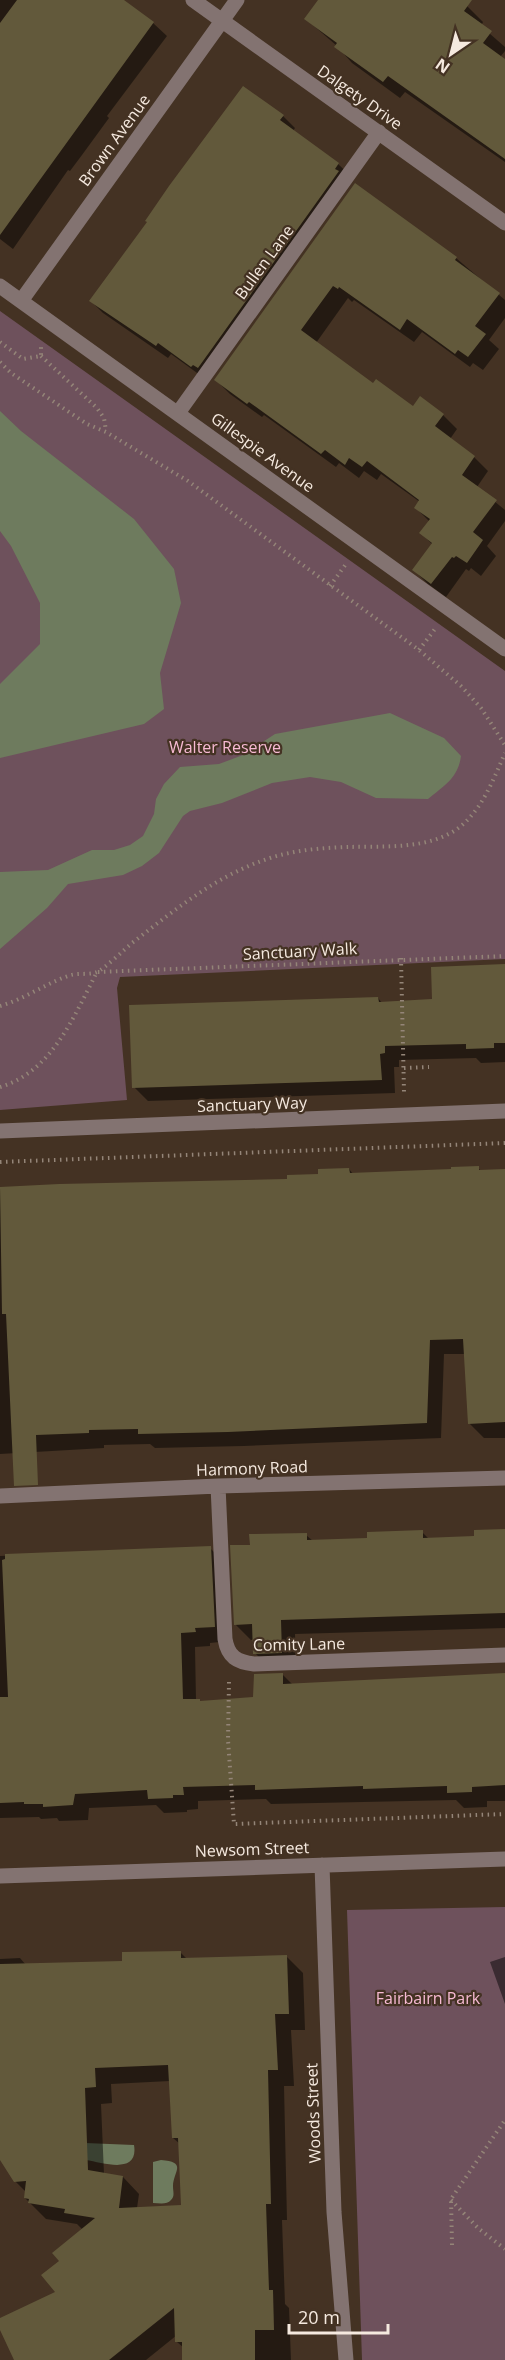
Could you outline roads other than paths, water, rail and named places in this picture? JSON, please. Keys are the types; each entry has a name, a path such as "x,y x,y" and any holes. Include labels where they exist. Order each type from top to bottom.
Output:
{"street":[{"name":"Dalgety Drive","path":"193,0 505,223"},
{"name":"Brown Avenue","path":"21,301 237,0"},
{"name":"Bullen Lane","path":"178,413 379,132"},
{"name":"Gillespie Avenue","path":"0,286 504,648"},
{"name":"Sanctuary Way","path":"0,1131 505,1111"},
{"name":"Harmony Road","path":"0,1496 218,1486 505,1478"},
{"name":"Comity Lane","path":"218,1486 225,1639 229,1654 235,1659 255,1664 505,1655"},
{"name":"Newsom Street","path":"0,1876 505,1859"},
{"name":"Woods Street","path":"322,1865 334,2212 346,2360"}],"park label":[{"name":"Walter Reserve","path":"225,747"},
{"name":"Fairbairn Park","path":"428,1998"}]}
